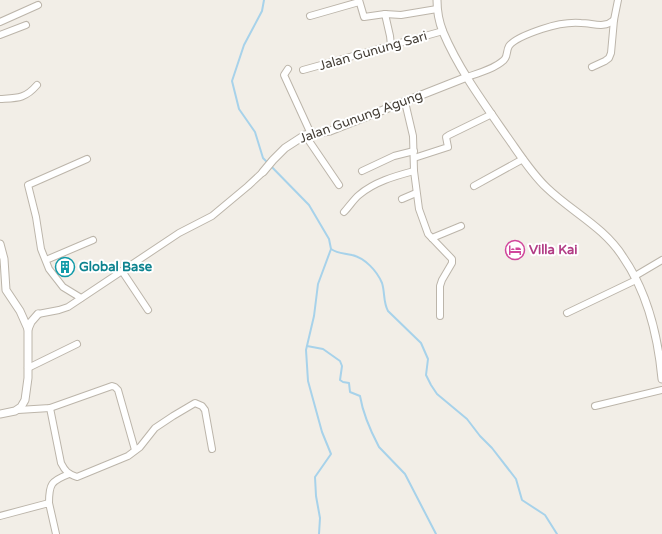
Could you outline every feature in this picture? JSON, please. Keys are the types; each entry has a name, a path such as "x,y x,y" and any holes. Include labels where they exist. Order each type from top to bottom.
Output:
{"street":[{"path":"437,0 437,9 443,31 467,77 523,159 546,188 597,227 623,256 636,278 651,315 658,341 662,379"},
{"path":"592,67 605,61 609,58 611,53 614,20 618,0"},
{"path":"310,16 359,1 364,18 385,14 401,15 437,9"},
{"path":"0,22 38,5"},
{"path":"385,14 391,46"},
{"path":"467,77 486,70 503,61 506,58 509,46 513,42 531,32 543,28 568,24 581,23 604,25 611,23 614,20"},
{"path":"0,35 26,25"},
{"name":"Jalan Gunung Sari","path":"303,70 443,31"},
{"path":"288,69 284,75 308,134 339,185"},
{"name":"Jalan Gunung Agung","path":"263,172 290,144 308,134 330,131 467,77"},
{"path":"0,99 25,96 30,93 36,85"},
{"path":"405,102 413,136 414,171 419,209 428,234 452,259 452,263 440,286 440,316"},
{"path":"362,171 394,156 414,154 448,147 446,137 492,114"},
{"path":"81,298 64,287 49,269 41,249 36,218 28,185 87,159"},
{"path":"474,186 523,159"},
{"path":"344,212 359,195 368,189 390,177 414,171"},
{"path":"20,311 38,314 59,310 68,306 179,233 212,216 244,190 263,172"},
{"path":"402,199 416,193"},
{"path":"432,238 461,226"},
{"path":"46,260 93,240"},
{"path":"0,244 4,259 6,290 20,311 28,329"},
{"path":"567,313 636,278 662,260"},
{"path":"122,271 148,310"},
{"path":"18,410 26,400 28,378 28,329 31,322 38,314"},
{"path":"28,368 77,344"},
{"path":"0,414 18,410 50,408 112,386 118,390 135,450"},
{"path":"595,406 662,390"},
{"path":"50,408 61,463 69,474 77,477 110,462 128,456 140,447 155,428 195,403 202,406 205,410 212,449"},
{"path":"56,534 49,503 49,490 57,479 69,474"},
{"path":"0,516 49,503"}],"waterway":[{"path":"264,0 262,11 244,45 232,81 239,109 255,132 263,158 309,205 329,239 331,249 318,284 314,316 306,350 308,381 322,432 331,454 315,477 316,496 320,518 319,534"},
{"path":"331,249 339,253 357,257 366,262 374,270 382,283 385,304 388,311 421,343 428,359 426,375 437,394 467,419 480,436 492,448 516,479 522,500 545,515 557,534"},
{"path":"307,346 323,349 340,361 342,366 340,380 349,383 350,392 360,396 367,422 379,447 405,474 436,534"}],"place":[{"name":"Villa Kai","path":"515,250"},
{"name":"Global Base","path":"65,267"}]}
